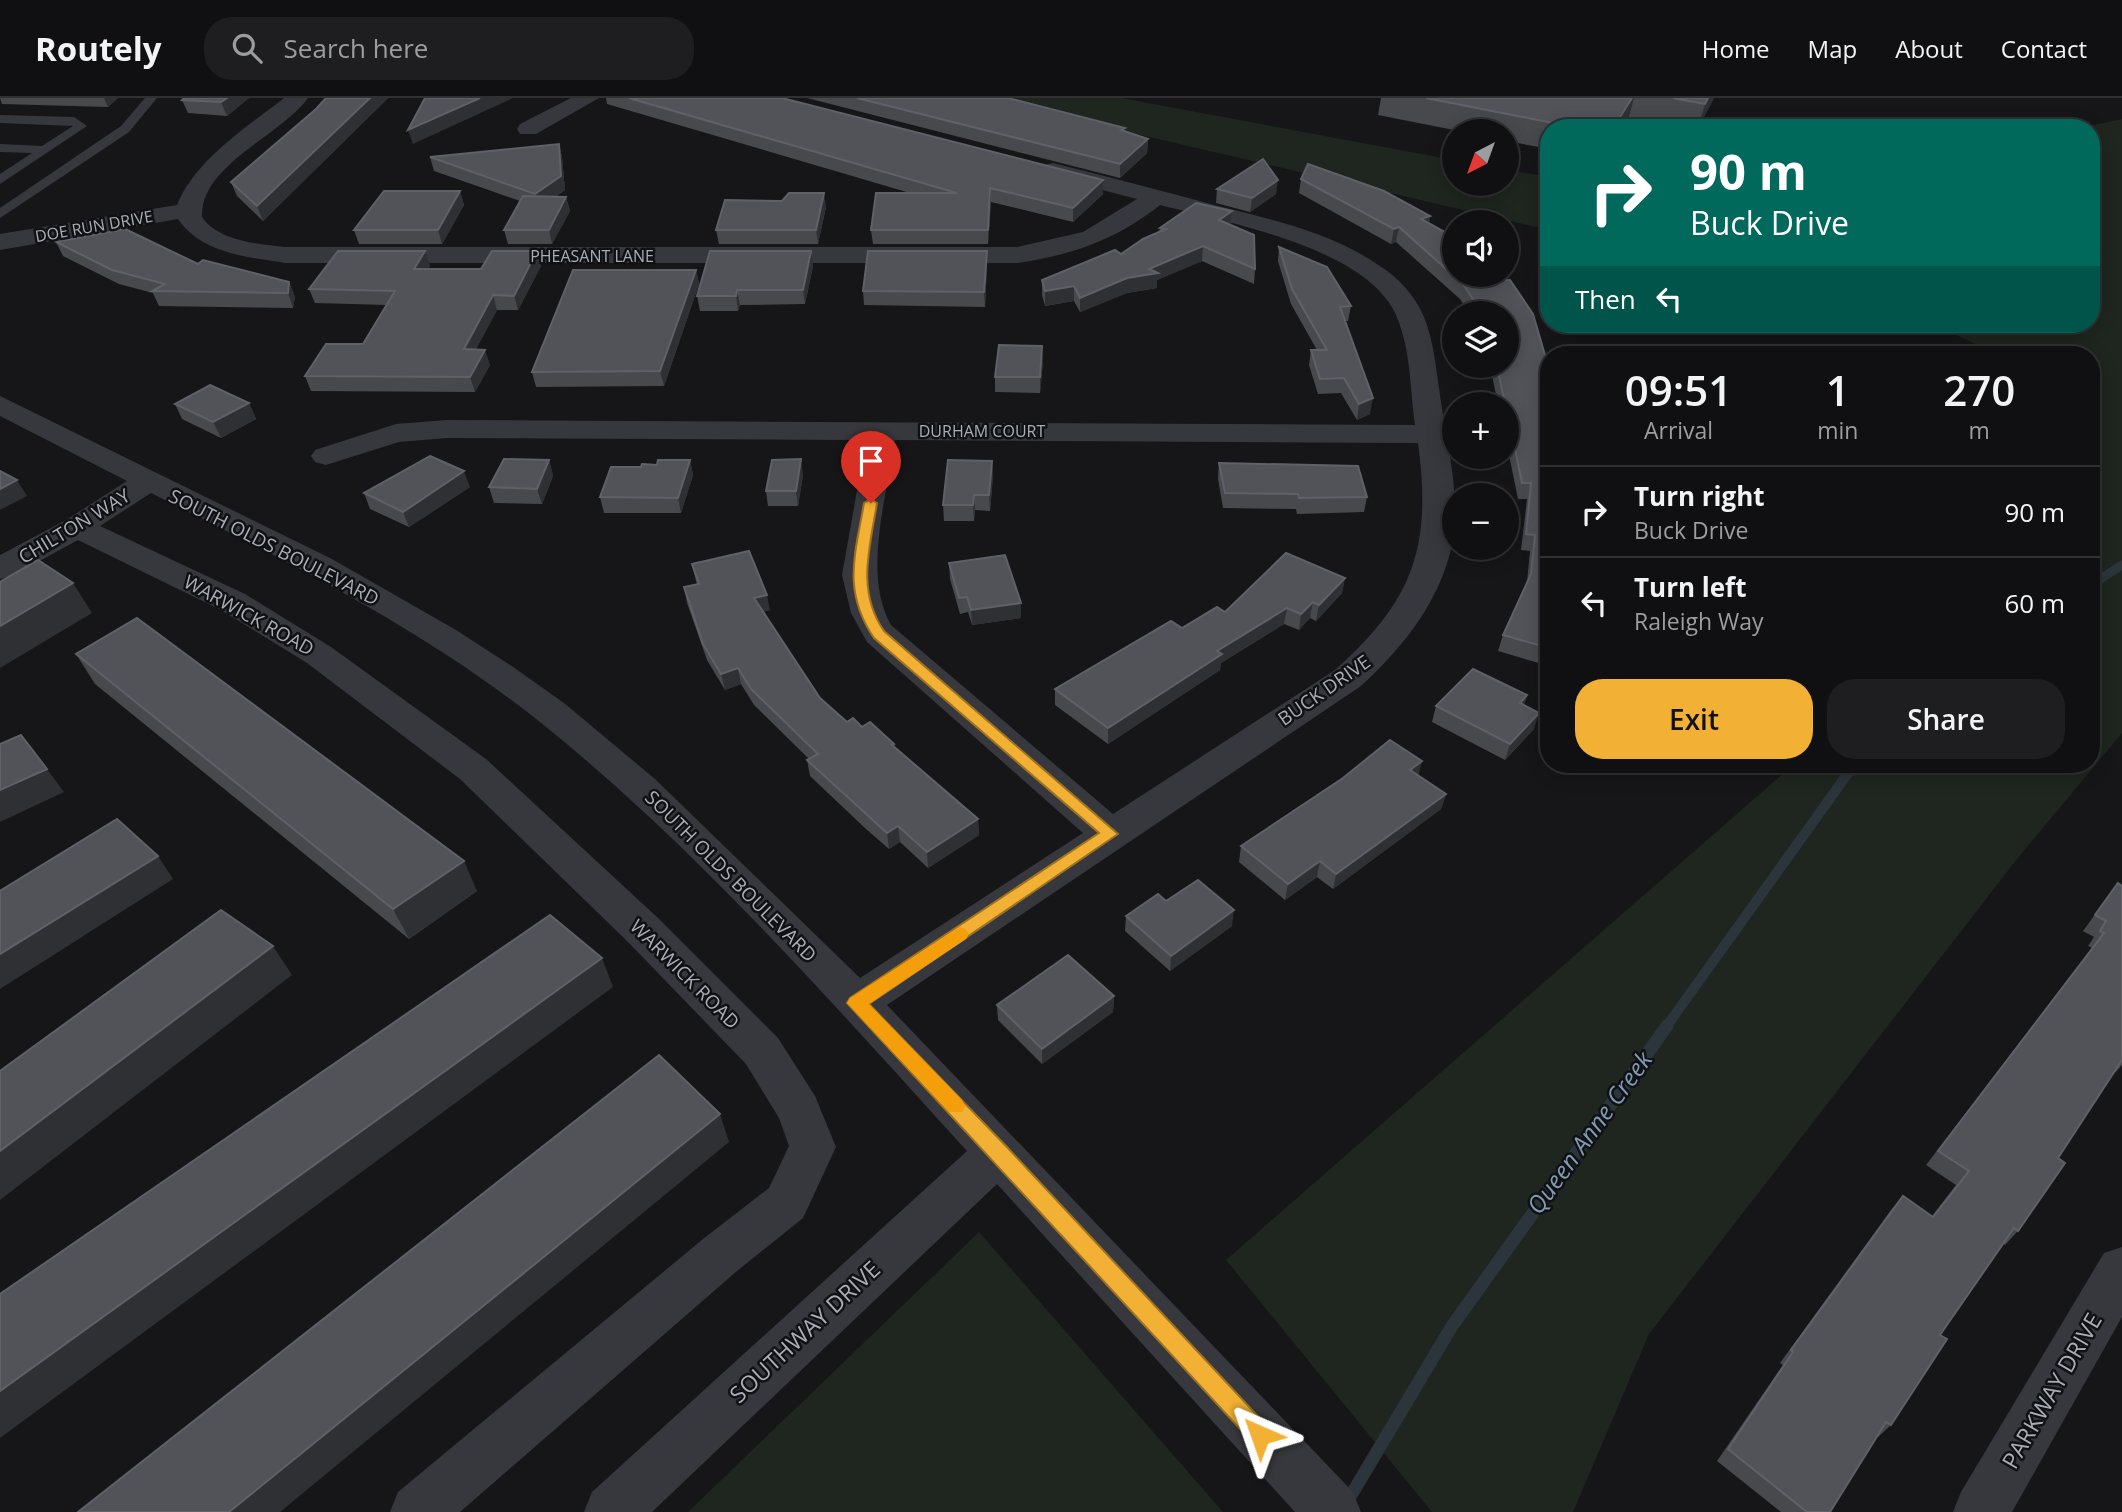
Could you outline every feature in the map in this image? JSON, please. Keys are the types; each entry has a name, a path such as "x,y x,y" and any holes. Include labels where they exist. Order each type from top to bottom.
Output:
{"street":[{"path":"188,210 192,195 204,180 297,98"},
{"path":"528,129 588,98"},
{"name":"BUCK DRIVE","path":"856,1003 1324,695 1387,644 1412,608 1433,557 1437,536 1437,471 1433,434 1415,329 1405,305 1390,287 1359,263 1318,241 1020,162"},
{"name":"PHEASANT LANE","path":"188,210 193,222 222,243 285,255 981,257 1017,256 1080,243 1107,233 1155,197"},
{"name":"DOE RUN DRIVE","path":"0,242 188,210"},
{"name":"SOUTH OLDS BOULEVARD","path":"9,420 148,481 346,582 501,675 644,788 999,1152 1333,1512"},
{"name":"DURHAM COURT","path":"326,456 396,433 447,429 1433,434"},
{"path":"883,431 859,575 861,596 869,619 879,634 1110,834"},
{"name":"CHILTON WAY","path":"0,569 76,527 148,481"},
{"name":"WARWICK ROAD","path":"76,527 233,602 319,654 473,769 632,920 762,1051 799,1110 813,1147 786,1203 720,1255 418,1512"},
{"name":"SOUTHWAY DRIVE","path":"612,1512 999,1152"},
{"name":"PARKWAY DRIVE","path":"1981,1512 2122,1270"}],"lane":[{"path":"0,214 125,130 151,98"},
{"path":"0,118 74,121 81,126 0,180"},
{"path":"0,148 45,150"}],"shaded area":[{"path":"982,98 1121,98 1442,158 1442,196 1519,196 1519,172 1540,176 1540,228 1519,223 1519,210 1463,210"},
{"path":"2122,119 2122,733 2100,759 2100,346 1979,346 1953,333 2100,333 2100,124"},
{"path":"1784,773 2089,773 2017,859 1649,1334 1573,1512 1432,1512 1226,1260"},
{"path":"979,1232 1223,1512 688,1512"}],"building":[{"path":"227,98 221,102 182,100"},
{"path":"326,98 370,98 257,206 231,182"},
{"path":"425,98 480,98 408,130"},
{"path":"629,98 782,98 1103,180 1073,208 990,188 988,230 871,230 876,193 957,193"},
{"path":"857,98 1008,98 1125,128 1121,130 1148,139 1120,164"},
{"path":"1426,98 1632,98 1619,119 1540,120"},
{"path":"1673,98 1708,98 1705,104"},
{"path":"559,144 561,176 535,194 430,157"},
{"path":"1263,159 1278,180 1252,198 1217,189"},
{"path":"1308,164 1384,191 1430,216 1421,219 1442,230 1442,265 1399,227 1394,229 1301,179"},
{"path":"384,191 460,191 438,230 354,230"},
{"path":"789,193 824,193 816,230 716,230 725,200 782,201"},
{"path":"523,196 566,197 549,230 504,230"},
{"path":"1196,203 1232,211 1219,220 1254,235 1255,269 1203,246 1149,269 1158,273 1127,278 1080,298 1074,286 1045,291 1042,280 1115,250 1121,254 1143,239 1166,229 1160,228"},
{"path":"125,229 198,264 203,260 289,282 288,293 152,291 165,284 112,270 56,242"},
{"path":"1279,247 1327,267 1351,306 1340,307 1373,398 1359,404 1344,378 1320,379 1311,350 1327,350 1292,289"},
{"path":"338,251 425,251 414,269 481,269 492,251 537,251 514,296 493,295 464,349 485,350 470,377 305,376 326,344 363,344 395,291 309,289"},
{"path":"710,251 811,251 803,290 737,290 736,296 697,296"},
{"path":"868,251 987,251 984,292 863,291"},
{"path":"573,270 696,270 660,371 532,372"},
{"path":"1465,287 1515,287 1533,314 1542,346 1540,346 1540,645 1503,635 1531,574 1535,535 1526,534 1531,483 1522,483 1519,469 1519,392 1502,392 1500,378 1519,378 1519,301 1474,301"},
{"path":"999,345 1042,346 1040,377 995,377"},
{"path":"210,385 249,403 213,422 175,404"},
{"path":"430,456 464,471 403,512 364,493"},
{"path":"504,459 549,460 537,489 489,487"},
{"path":"801,459 796,491 766,491 772,460"},
{"path":"658,460 690,460 678,498 600,497 611,467 657,465"},
{"path":"948,460 992,461 989,495 974,495 973,505 943,505"},
{"path":"1219,463 1358,466 1367,497 1299,498 1298,494 1225,493"},
{"path":"0,471 17,480 0,489"},
{"path":"749,551 767,595 754,598 820,698 847,722 853,718 862,727 870,722 894,744 892,745 978,819 927,852 898,826 887,833 807,760 818,754 751,689 738,668 721,674 703,644 684,587 699,584 692,564"},
{"path":"1286,553 1345,578 1319,605 1313,602 1301,614 1287,608 1217,651 1222,654 1108,728 1055,689 1171,621 1182,628 1217,607 1225,612"},
{"path":"1005,555 1021,603 971,610 967,597 959,598 949,563"},
{"path":"38,560 73,583 0,626 0,582"},
{"path":"137,618 464,861 393,909 76,654"},
{"path":"1473,669 1527,695 1520,703 1539,713 1510,744 1436,706"},
{"path":"21,735 47,769 0,790 0,744"},
{"path":"1390,740 1422,761 1410,770 1446,794 1336,874 1320,861 1288,884 1241,846 1343,778"},
{"path":"117,819 158,856 0,954 0,891"},
{"path":"1198,880 1234,910 1171,956 1126,916 1158,894 1166,901"},
{"path":"2118,883 2122,886 2122,1060 2058,1158 2065,1163 2018,1231 2014,1228 1940,1335 1947,1339 1891,1425 1886,1422 1830,1512 1807,1512 1728,1449 1793,1352 1791,1350 1903,1196 1933,1217 1969,1171 1938,1151 2104,933 2100,931 2106,921 2095,915"},
{"path":"221,910 273,946 0,1151 0,1071"},
{"path":"550,915 602,958 0,1391 0,1294"},
{"path":"1068,955 1114,996 1042,1049 997,1005"},
{"path":"659,1055 720,1114 229,1512 78,1512"}],"waterway":[{"name":"Queen Anne Creek","path":"2100,579 2122,565"},
{"name":"Queen Anne Creek","path":"1666,1027 1848,773"},
{"name":"Queen Anne Creek","path":"1341,1512 1452,1326 1667,1026"}],"slow traffic":[{"path":"955,1106 856,1003 960,934"}],"route":[{"path":"871,503 859,575 861,596 869,619 879,634 1110,834 856,1003 999,1152 1260,1435"}]}
